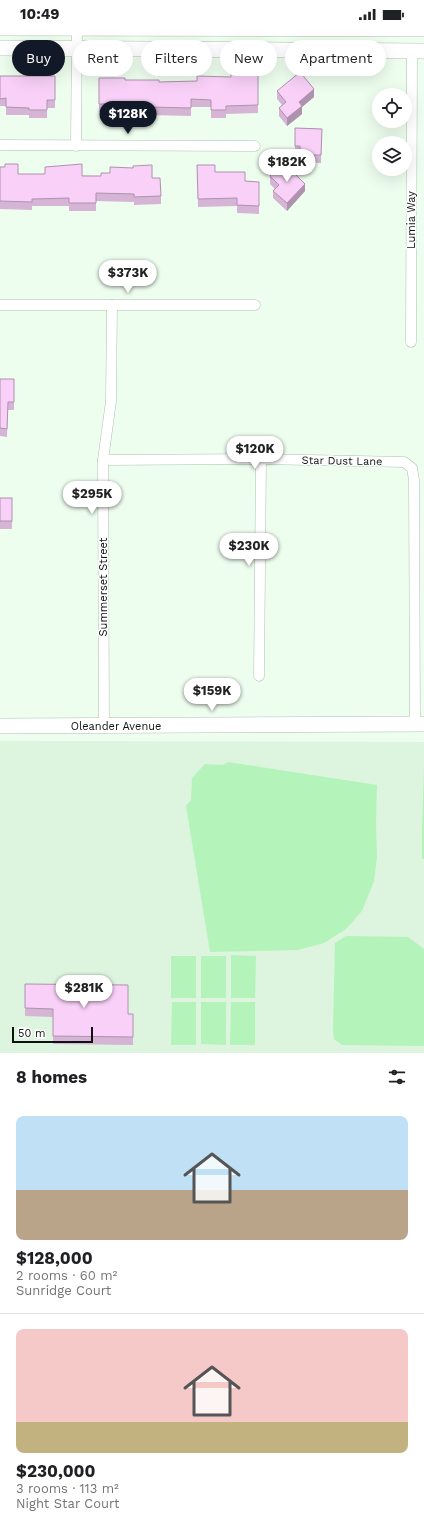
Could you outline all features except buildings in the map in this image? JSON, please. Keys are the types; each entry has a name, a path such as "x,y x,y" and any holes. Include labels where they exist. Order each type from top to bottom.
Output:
{"main road":[{"path":"2,28 424,29"},
{"path":"0,48 73,48"},
{"path":"133,48 418,50"},
{"name":"Oleander Avenue","path":"0,726 104,727 419,724"}],"street":[{"path":"77,28 77,40"},
{"name":"Lumia Way","path":"411,342 418,50"},
{"path":"76,146 77,76"},
{"path":"0,145 255,146"},
{"path":"0,305 255,305"},
{"name":"Summerset Street","path":"104,727 103,460 111,401 112,305"},
{"path":"259,676 261,459"},
{"name":"Star Dust Lane","path":"103,460 261,459 404,462 412,468 414,480 419,724"}],"shaded area":[{"path":"0,741 424,742 424,1053 0,1053"}],"green space":[{"path":"228,762 377,785 377,857 374,881 362,911 346,929 324,943 298,950 210,952 186,806 191,800 192,778 205,764 223,765"},
{"path":"424,768 424,859 422,859 422,829"},
{"path":"346,936 408,937 424,949 424,1046 342,1045 334,1039 335,943"},
{"path":"231,955 256,956 255,998 231,998"},
{"path":"171,956 196,956 196,998 171,998"},
{"path":"201,956 226,956 226,998 201,998"},
{"path":"172,1002 196,1002 196,1045 171,1045"},
{"path":"201,1002 226,1002 226,1045 201,1044"},
{"path":"231,1002 255,1002 255,1045 230,1045"}]}
